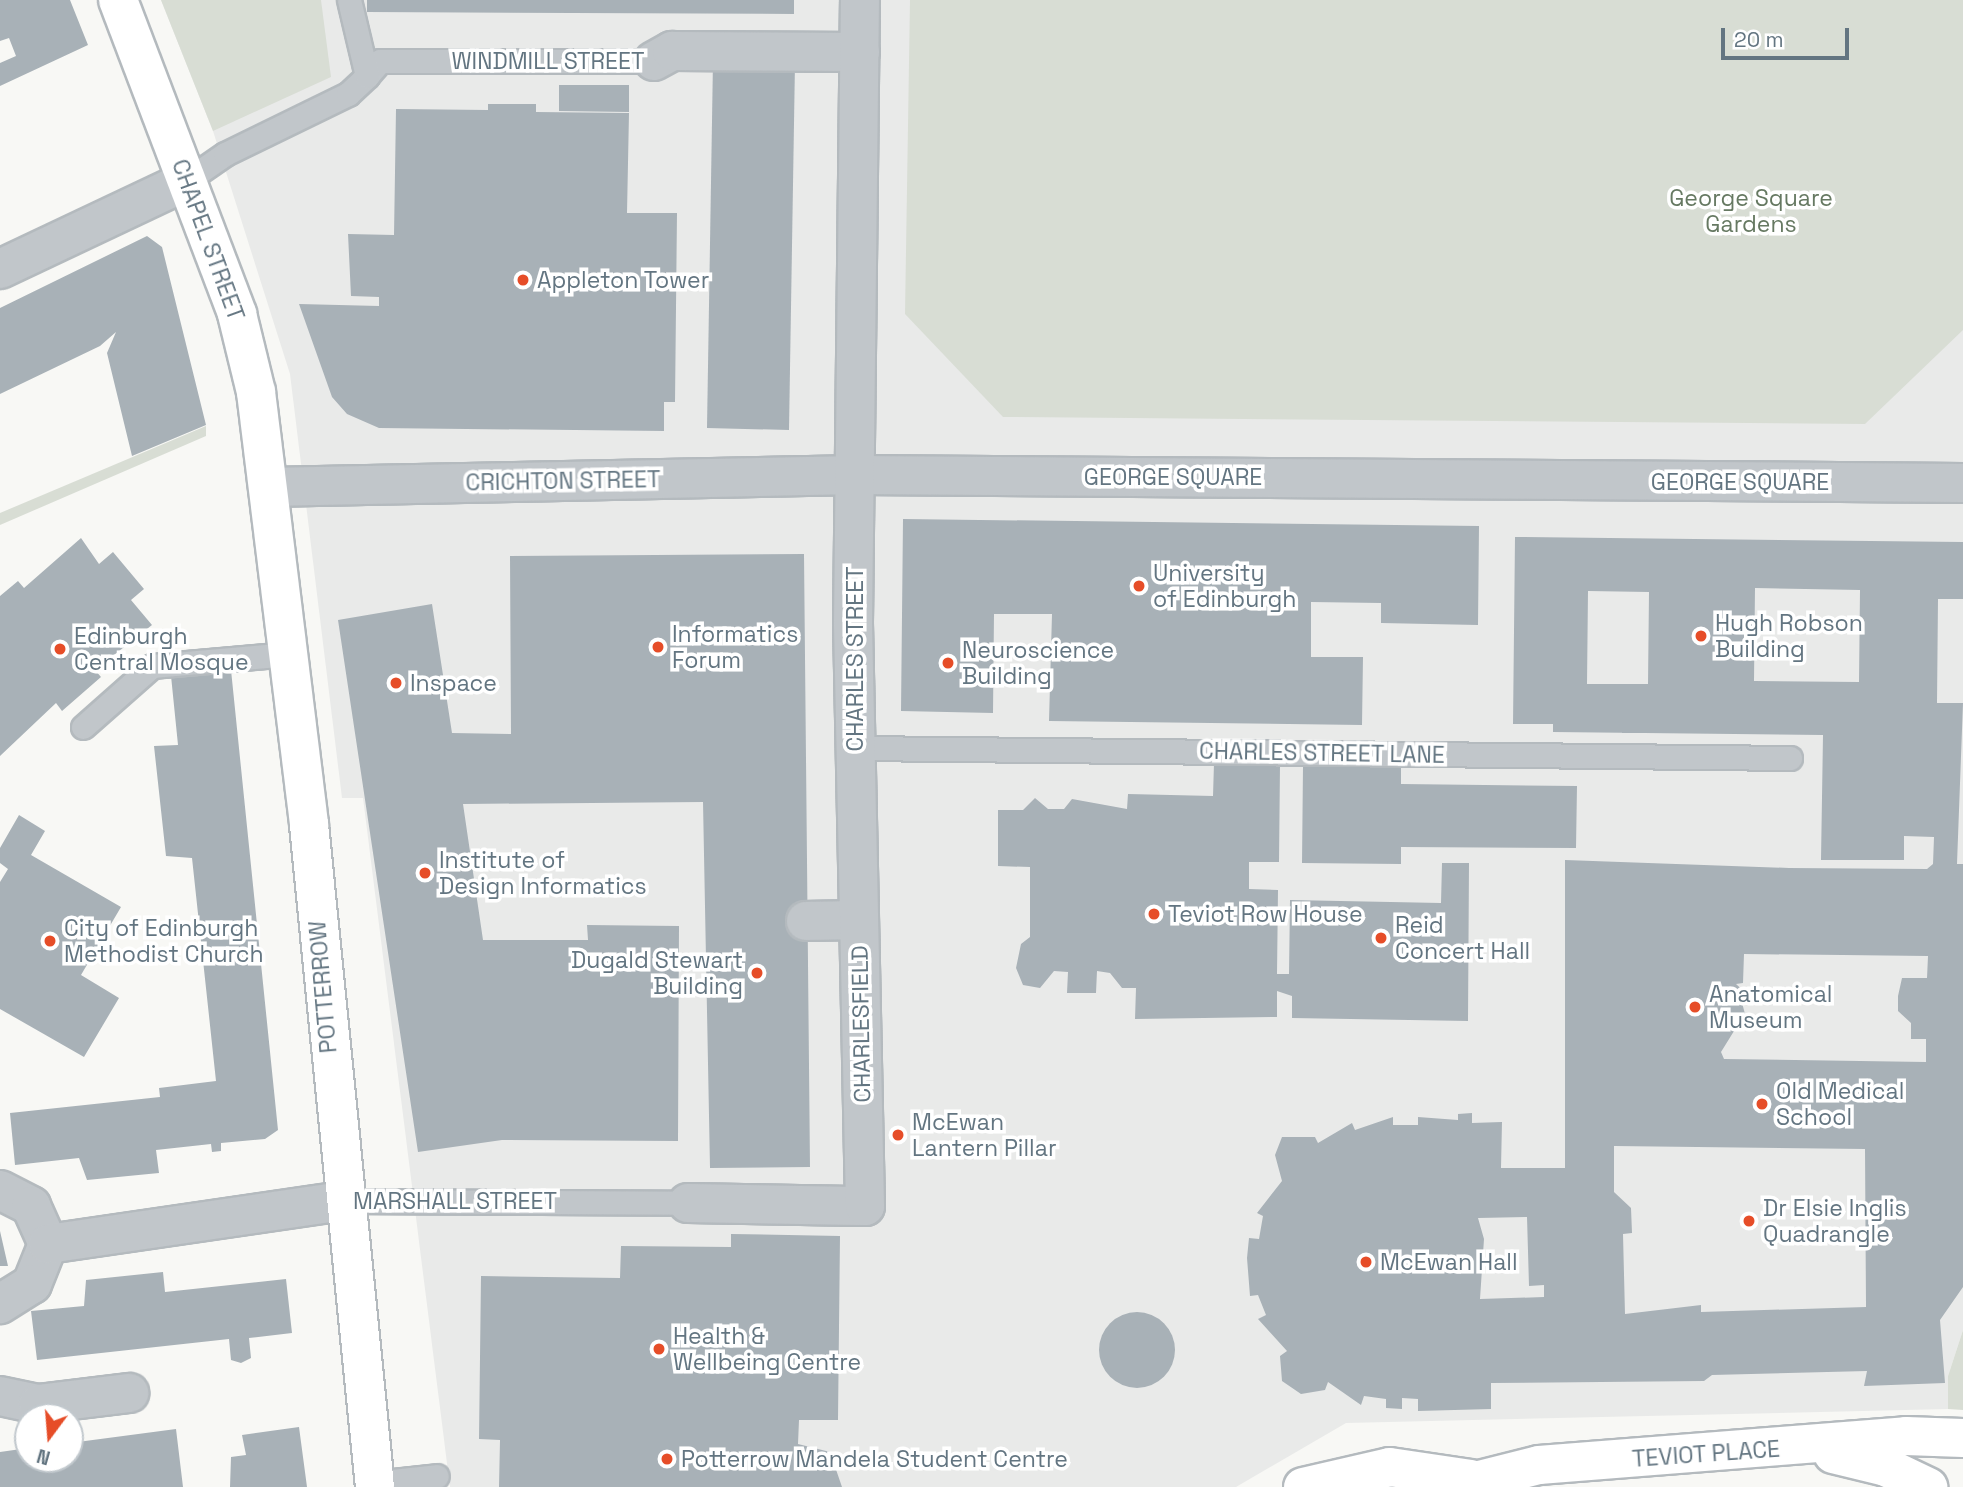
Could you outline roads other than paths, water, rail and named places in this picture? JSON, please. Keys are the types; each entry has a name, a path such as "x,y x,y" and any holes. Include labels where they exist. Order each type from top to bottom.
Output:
{"street":[{"name":"CHAPEL STREET","path":"118,0 237,314 268,487"},
{"path":"857,475 860,0"},
{"name":"WINDMILL STREET","path":"653,61 672,51 860,52"},
{"path":"0,269 186,181"},
{"name":"GEORGE SQUARE","path":"857,475 1963,483"},
{"name":"CRICHTON STREET","path":"268,487 857,475"},
{"name":"CHARLES STREET","path":"856,843 857,475"},
{"name":"POTTERROW","path":"268,487 288,654 342,1201 374,1485"},
{"name":"CHARLESFIELD","path":"856,843 866,1206"},
{"path":"806,921 858,920"},
{"path":"0,1190 31,1206 48,1244 32,1284 0,1304"},
{"name":"MARSHALL STREET","path":"48,1244 342,1201"},
{"name":"MARSHALL STREET","path":"688,1203 866,1206"},
{"path":"0,1396 38,1404 129,1393"},
{"name":"TEVIOT PLACE","path":"1462,1483 1539,1465 1804,1448 1906,1436 1963,1438"},
{"path":"1804,1448 1886,1466 1928,1487"},
{"path":"1304,1487 1390,1467 1462,1483"}],"lane":[{"path":"349,0 367,76"},
{"name":"WINDMILL STREET","path":"186,181 225,154 348,94 380,61 653,61"},
{"path":"83,727 152,666 288,654"},
{"name":"CHARLES STREET LANE","path":"855,748 1790,758"},
{"name":"MARSHALL STREET","path":"342,1201 688,1203"},
{"path":"374,1485 437,1476"}],"place":[{"name":"Appleton Tower","path":"523,280"},
{"name":"University of Edinburgh","path":"1139,586"},
{"name":"Hugh Robson Building","path":"1701,636"},
{"name":"Informatics Forum","path":"658,647"},
{"name":"Edinburgh Central Mosque","path":"60,649"},
{"name":"Neuroscience Building","path":"948,663"},
{"name":"Inspace","path":"396,683"},
{"name":"Institute of Design Informatics","path":"425,873"},
{"name":"Teviot Row House","path":"1154,914"},
{"name":"Reid Concert Hall","path":"1381,938"},
{"name":"City of Edinburgh Methodist Church","path":"50,941"},
{"name":"Dugald Stewart Building","path":"757,973"},
{"name":"Anatomical Museum","path":"1695,1007"},
{"name":"Old Medical School","path":"1762,1104"},
{"name":"McEwan Lantern Pillar","path":"898,1135"},
{"name":"Dr Elsie Inglis Quadrangle","path":"1749,1221"},
{"name":"McEwan Hall","path":"1366,1262"},
{"name":"Health & Wellbeing Centre","path":"659,1349"},
{"name":"Potterrow Mandela Student Centre","path":"667,1459"}],"park label":[{"name":"George Square Gardens","path":"1751,211"}]}
